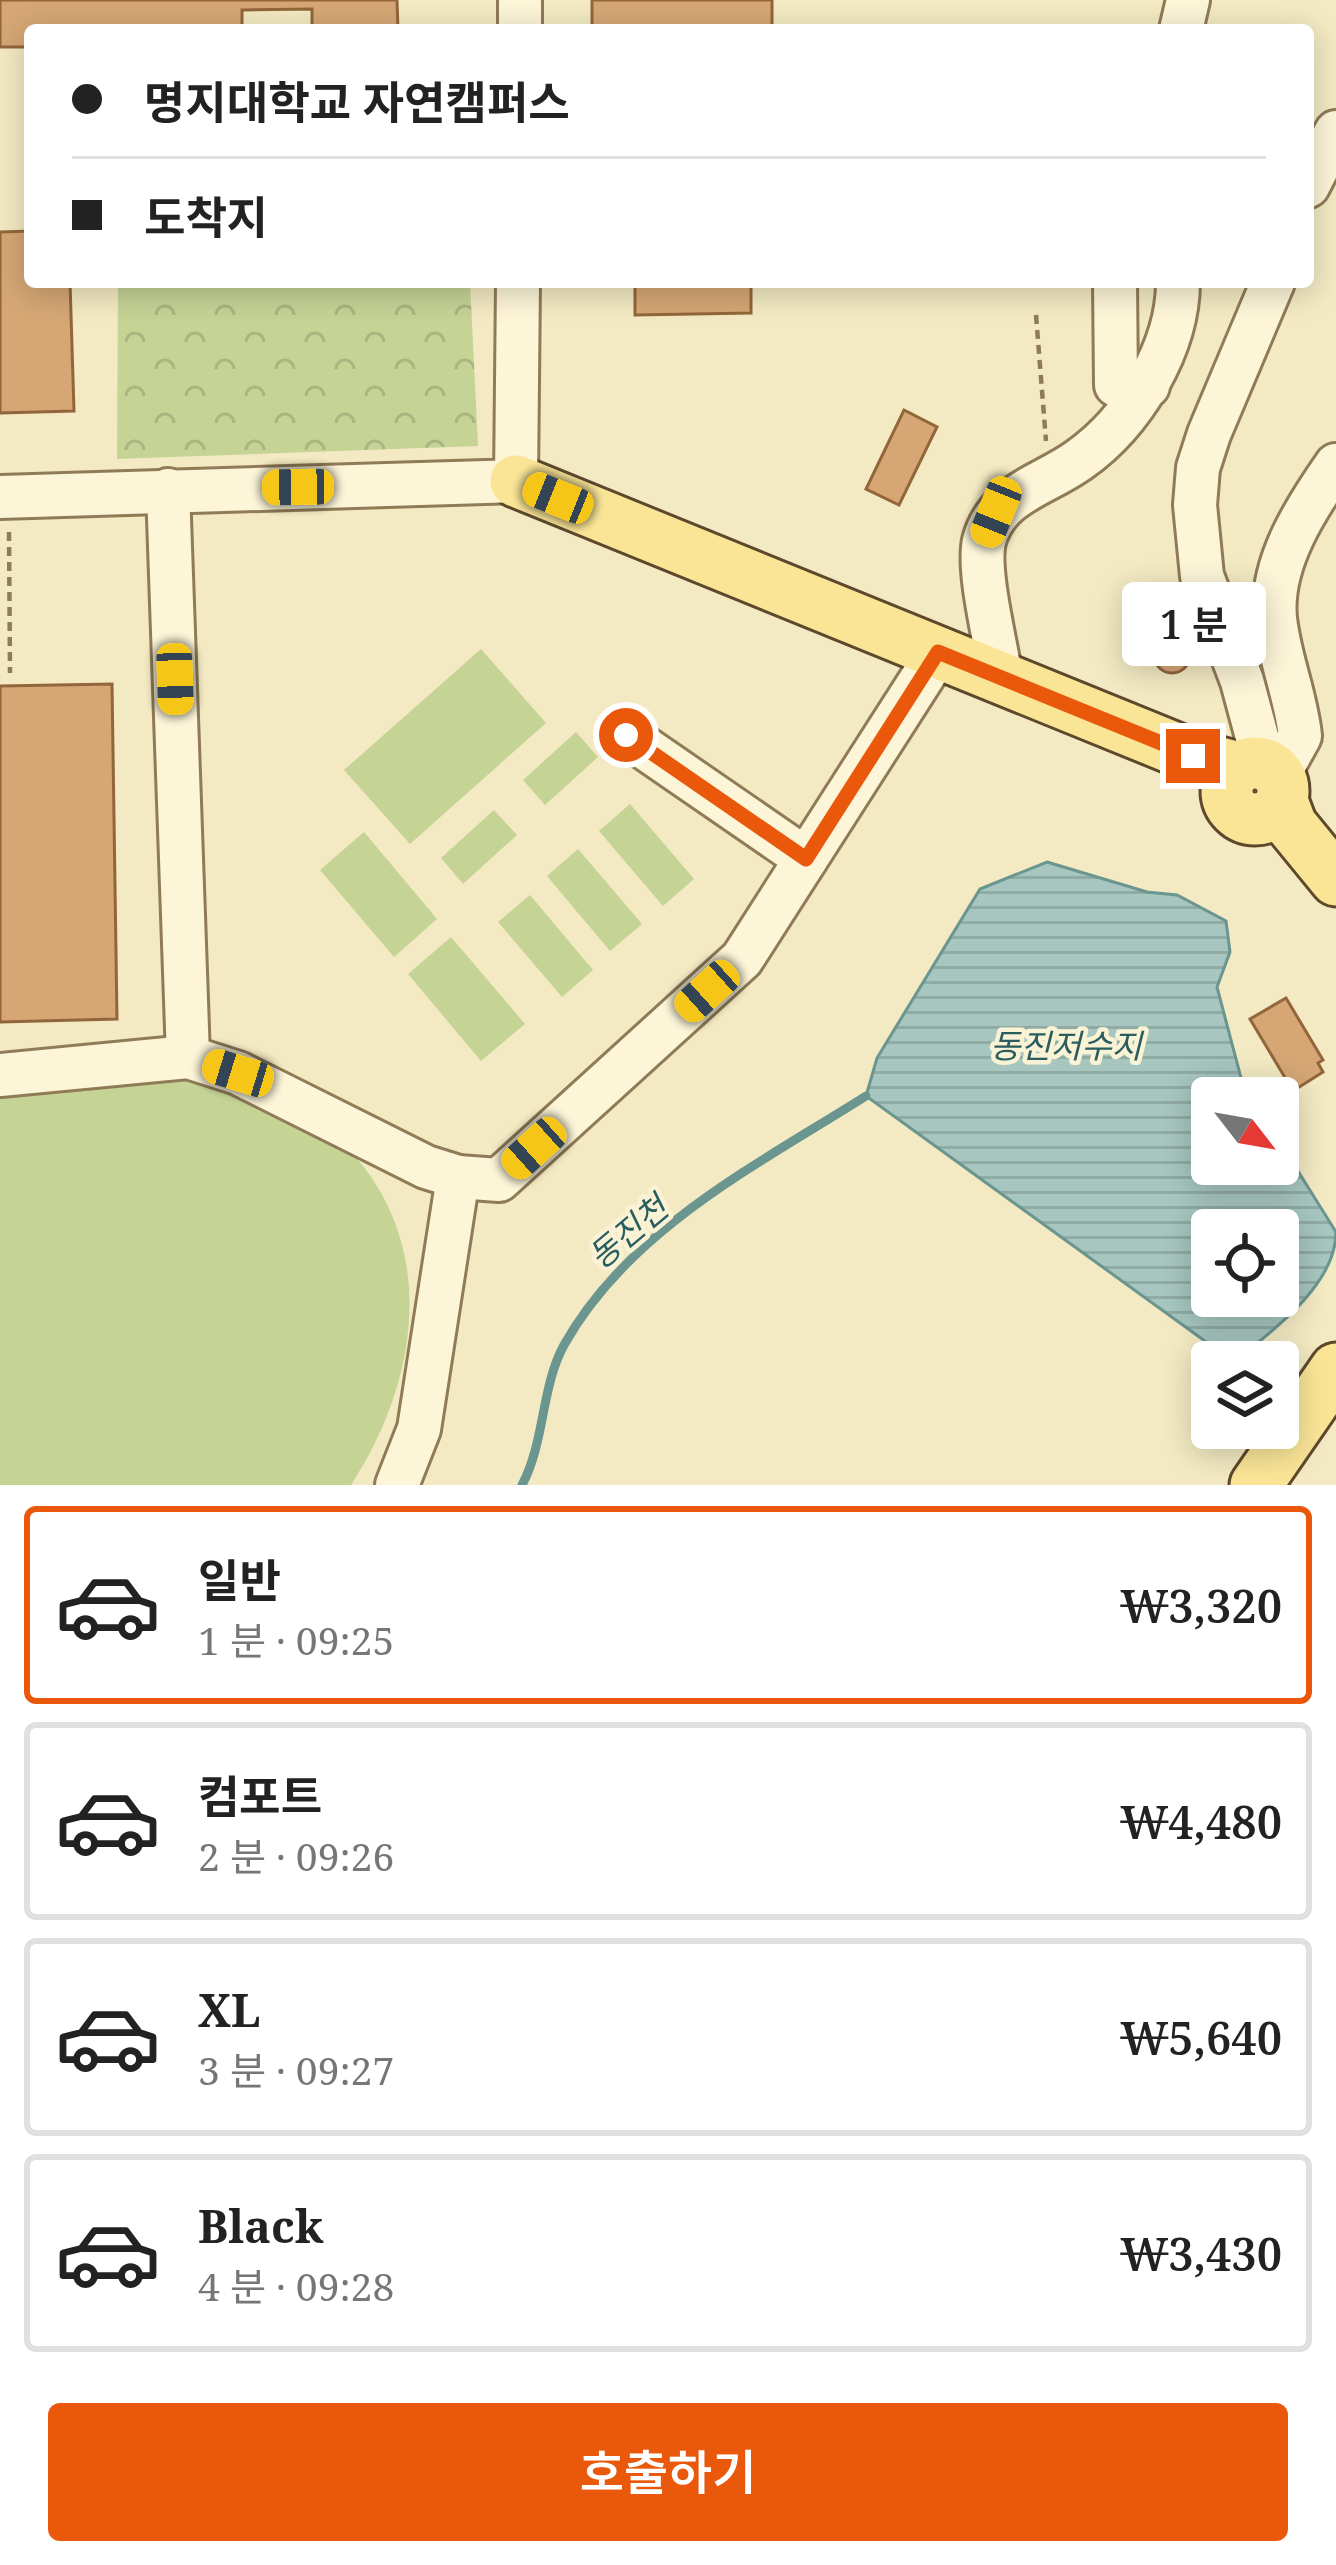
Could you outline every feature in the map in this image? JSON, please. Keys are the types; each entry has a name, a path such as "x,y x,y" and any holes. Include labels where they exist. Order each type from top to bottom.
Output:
{"main road":[{"path":"516,481 1258,787 1336,880"},
{"path":"1256,1485 1336,1369"}],"street":[{"path":"1314,174 1336,132"},
{"path":"4,497 516,481 518,288"},
{"path":"1115,288 1116,385 1148,386"},
{"path":"1001,678 982,545 996,512 1081,459 1148,386 1178,321 1178,288"},
{"path":"1258,787 1242,682 1202,576 1195,505 1198,468 1209,434 1270,288"},
{"path":"1258,787 1300,736 1274,614 1280,572 1293,538 1336,465"},
{"path":"168,490 188,1057"},
{"path":"0,1075 188,1057 238,1073 360,1138 458,1177 499,1180 742,959 938,652"},
{"path":"626,735 806,859"},
{"path":"397,1485 419,1429 458,1177"}],"path":[{"path":"1036,315 1048,476"},
{"path":"4,497 10,673"}],"green space":[{"path":"118,288 470,288 478,446 117,459"},
{"path":"481,649 546,723 410,844 344,770"},
{"path":"576,732 598,757 545,805 523,780"},
{"path":"630,804 694,879 663,906 599,831"},
{"path":"494,810 517,835 463,884 441,858"},
{"path":"364,832 437,919 394,957 320,870"},
{"path":"578,849 642,924 610,951 547,876"},
{"path":"530,895 593,970 562,997 498,922"},
{"path":"451,937 525,1024 481,1061 408,974"},
{"path":"207,1068 282,1101 323,1126 361,1163 387,1205 403,1250 409,1297 406,1345 395,1393 376,1440 351,1485 0,1485 0,1084"}],"water":[{"name":"동진저수지","path":"1047,862 1147,892 1177,895 1226,921 1230,952 1217,987 1241,1077 1191,1077 1191,1185 1299,1185 1299,1173 1336,1232 1325,1270 1299,1305 1299,1209 1191,1209 1191,1317 1287,1317 1259,1341 1205,1341 866,1096 877,1058 980,889"}],"building":[{"path":"0,0 397,0 398,24 312,24 312,9 242,10 242,24 24,24 24,47 0,47"},
{"path":"592,0 772,0 772,24 592,24"},
{"path":"24,231 24,288 70,288 74,411 0,413 0,232"},
{"path":"635,288 751,288 751,313 635,315"},
{"path":"904,410 937,427 899,505 866,489"},
{"path":"1172,637 1185,642 1190,655 1185,668 1172,673 1159,668 1154,655 1159,642"},
{"path":"112,684 117,1019 0,1022 0,686"},
{"path":"1286,998 1323,1060 1318,1063 1323,1072 1299,1087 1299,1077 1285,1077 1250,1019"}],"waterway":[{"name":"동진천","path":"522,1485 564,1345 623,1267 698,1203 866,1096"}],"route":[{"path":"626,735 806,859 938,652 1193,756"}]}
